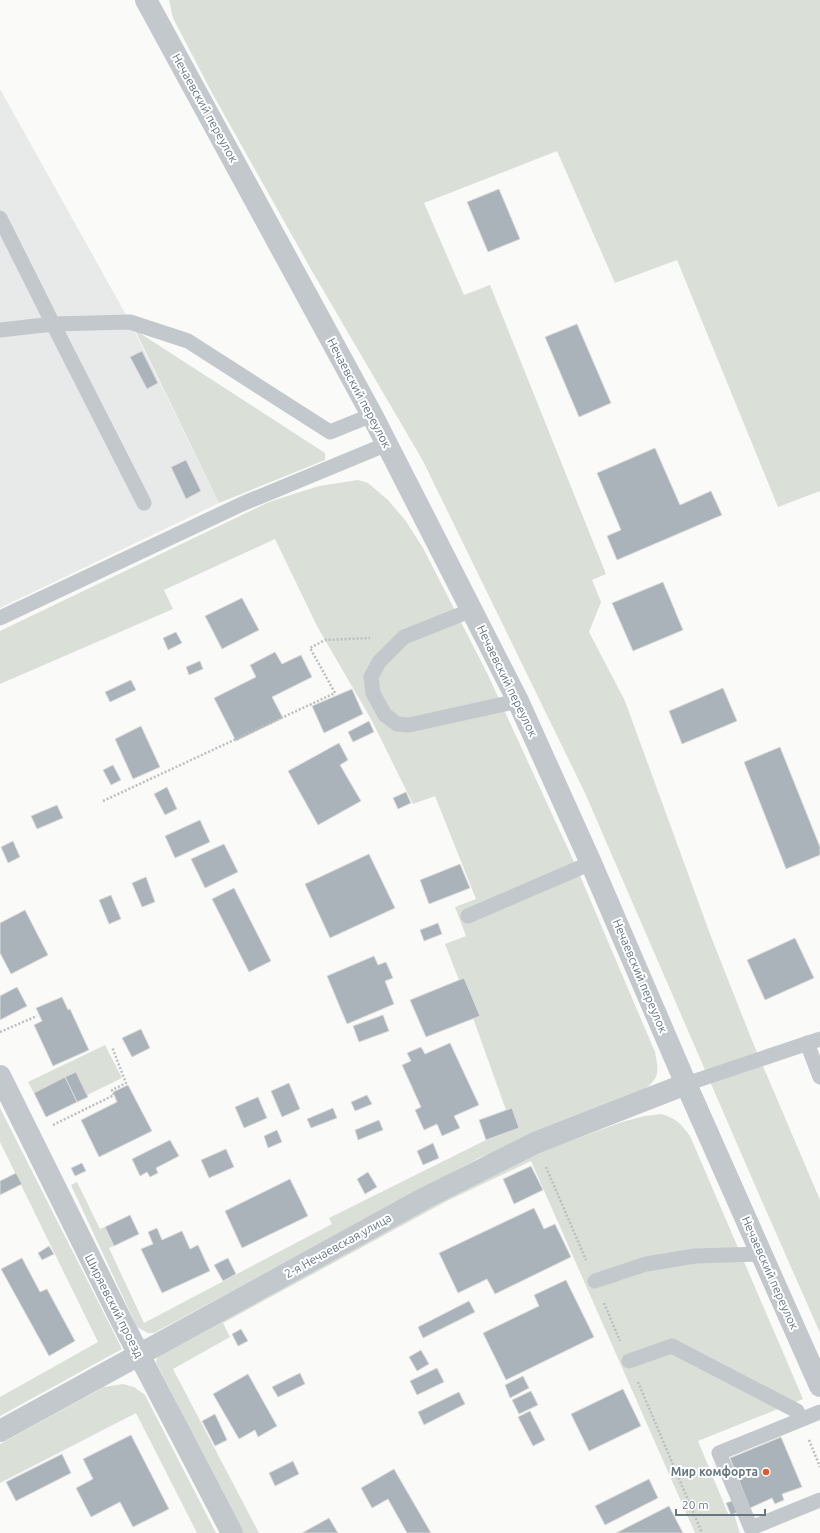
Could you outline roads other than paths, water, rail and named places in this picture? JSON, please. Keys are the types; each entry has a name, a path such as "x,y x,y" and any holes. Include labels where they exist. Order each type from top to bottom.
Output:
{"street":[{"name":"Нечаевский переулок","path":"146,0 372,415 518,701 591,863 686,1084 820,1386"},
{"name":"Ширяевский проезд","path":"0,1076 121,1320 232,1533"},
{"name":"2-я Нечаевская улица","path":"0,1431 425,1198 536,1143 686,1084"}],"lane":[{"path":"0,218 144,503"},
{"path":"0,330 53,324 130,322 188,342 330,432 372,415"},
{"path":"0,618 242,504 387,444"},
{"path":"472,610 404,637 379,662 371,677 373,693 385,715 397,724 409,725 518,701"},
{"path":"468,916 591,863"},
{"path":"686,1084 813,1041 820,1077"},
{"path":"595,1281 646,1264 696,1256 761,1254"},
{"path":"629,1361 672,1346 797,1411 800,1419"},
{"path":"820,1412 719,1453 751,1528 820,1500"}],"place":[{"name":"Мир комфорта","path":"766,1472"}]}
